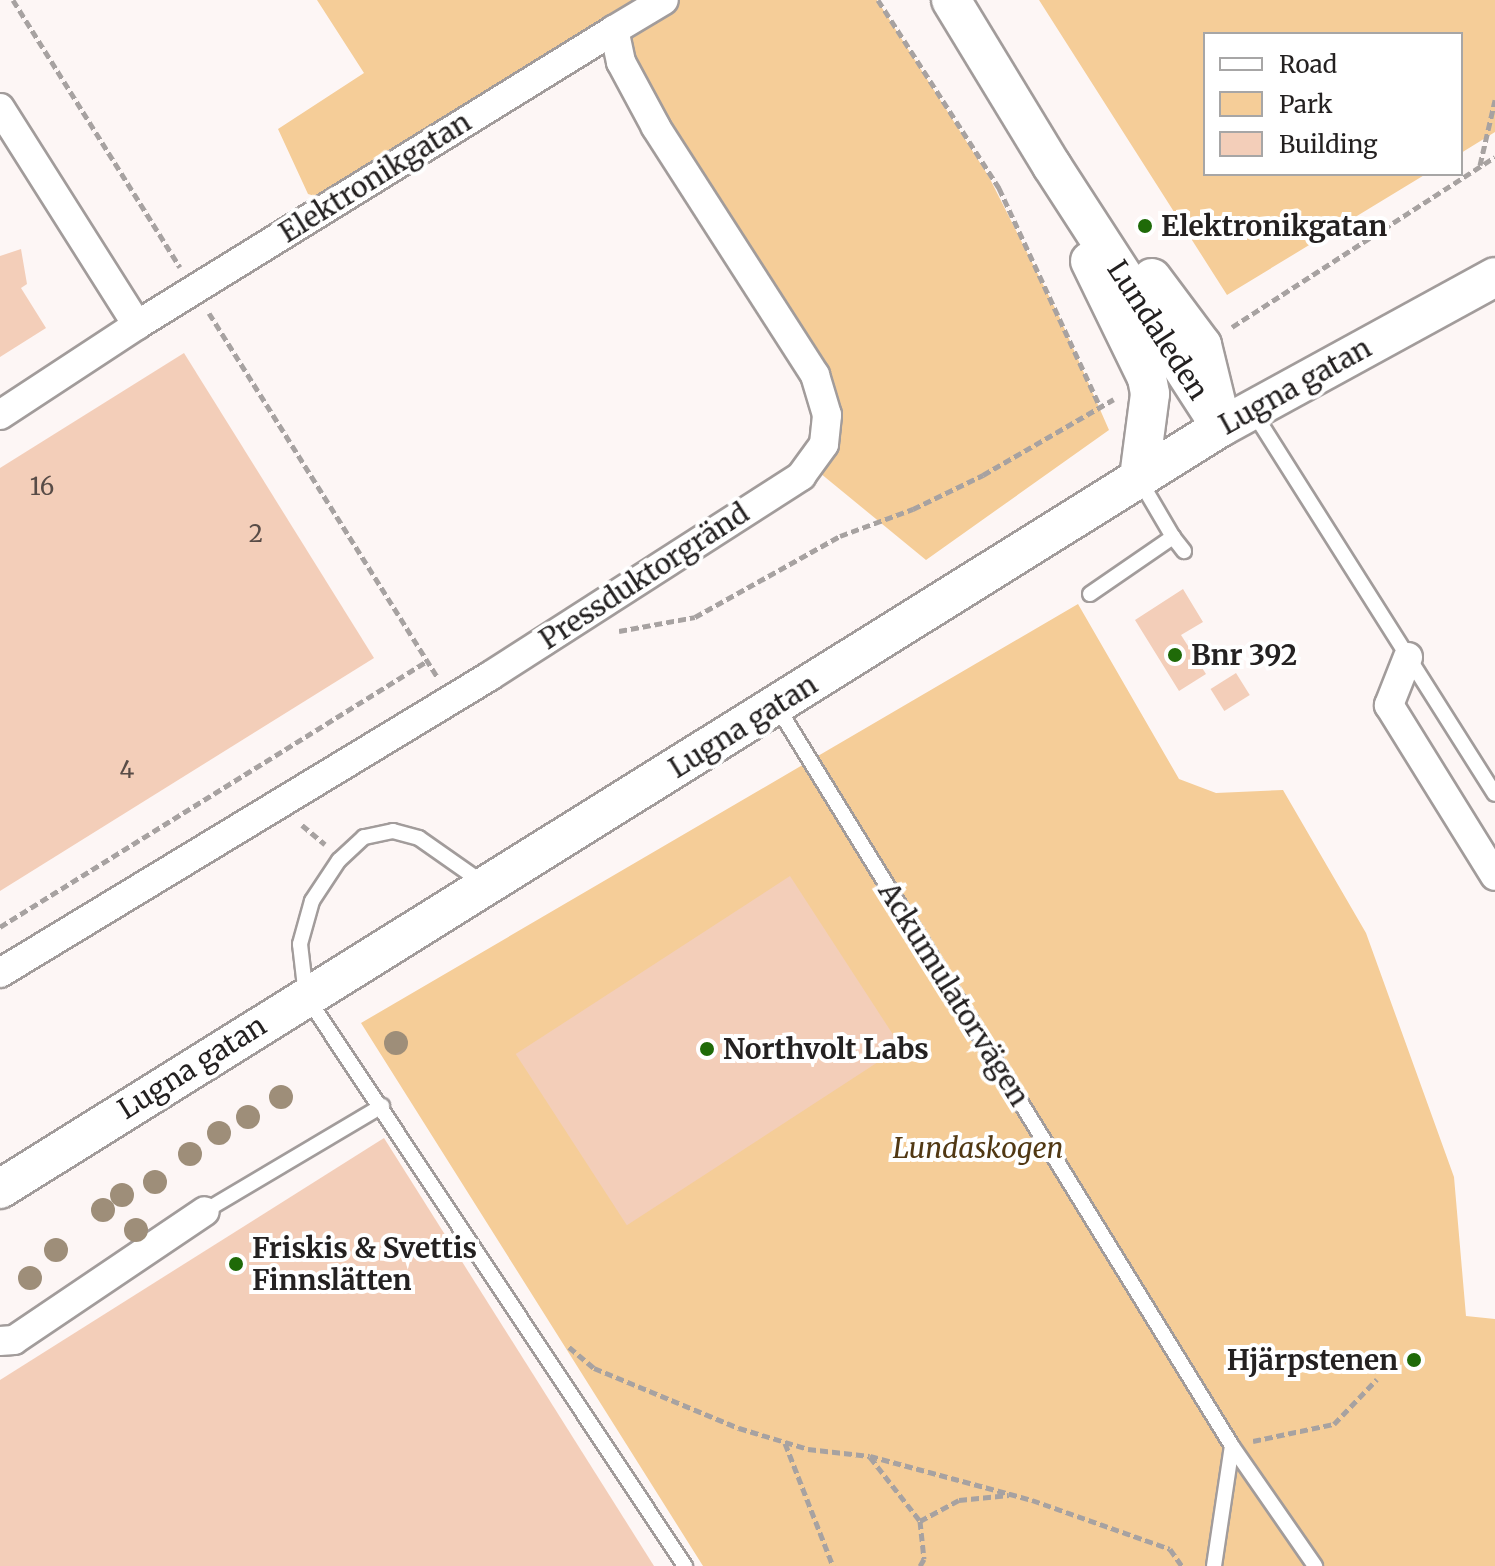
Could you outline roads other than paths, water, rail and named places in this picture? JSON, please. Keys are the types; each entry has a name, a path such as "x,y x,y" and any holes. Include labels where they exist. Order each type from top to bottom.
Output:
{"main road":[{"name":"Lundaleden","path":"951,0 1052,166 1237,418"},
{"name":"Lundaleden","path":"1052,166 1059,198 1147,378 1150,394 1139,478"},
{"name":"Lugna gatan","path":"0,1189 1237,418 1495,277"}],"street":[{"path":"614,30 664,0"},
{"name":"Elektronikgatan","path":"0,415 194,289 614,30"},
{"name":"Pressduktorgränd","path":"0,973 516,659 801,476 824,444 827,415 815,375 656,127 621,62 614,30"},
{"path":"0,108 137,325"},
{"path":"1408,657 1389,705 1495,876"},
{"path":"0,1341 14,1340 205,1211"}],"lane":[{"name":"Lundaleden","path":"1237,418 1408,657 1495,794"},
{"path":"1139,478 1184,551"},
{"path":"1090,594 1173,537"},
{"name":"Ackumulatorvägen","path":"776,705 1232,1446 1315,1566"},
{"path":"489,887 419,838 393,831 364,837 339,860 312,901 300,944 306,996 685,1566"},
{"path":"205,1211 382,1106"},
{"path":"1214,1566 1232,1446"}],"place":[{"name":"Elektronikgatan","path":"1145,226"},
{"name":"Bnr 392","path":"1175,655"},
{"name":"Northvolt Labs","path":"707,1049"},
{"name":"Friskis & Svettis Finnslätten","path":"236,1264"},
{"name":"Hjärpstenen","path":"1414,1360"}],"park label":[{"name":"Lundaskogen","path":"978,1148"}]}
